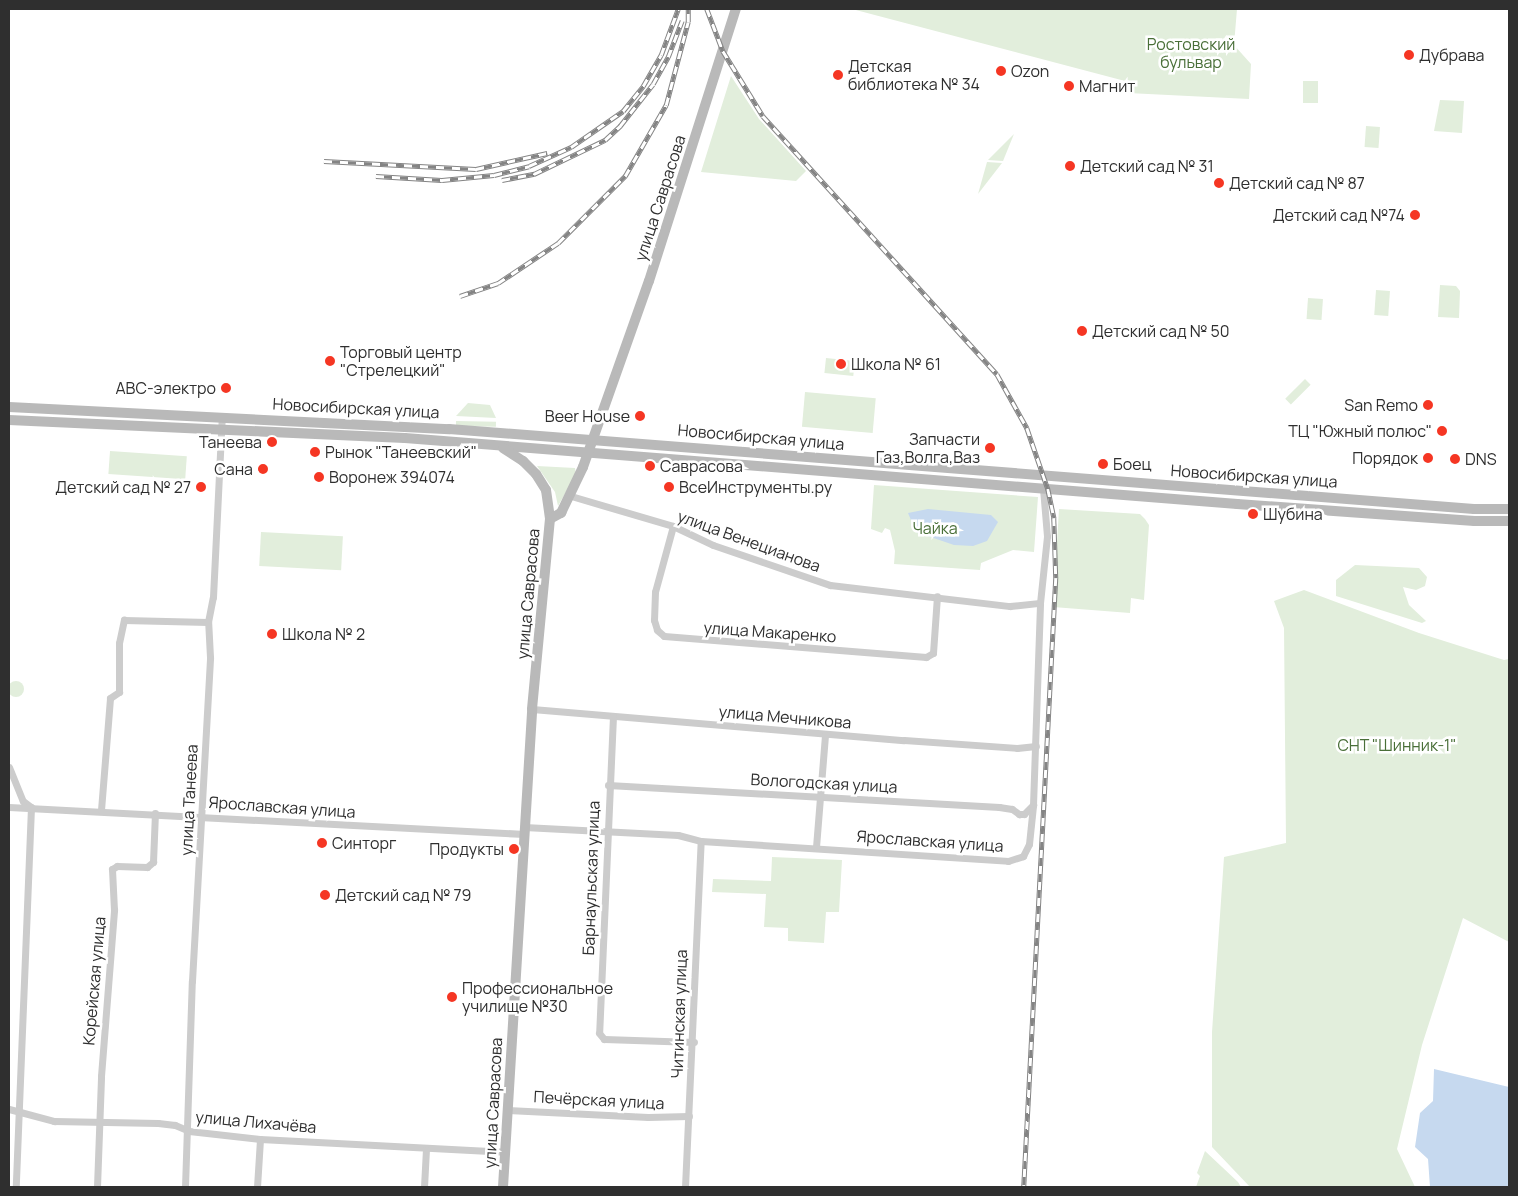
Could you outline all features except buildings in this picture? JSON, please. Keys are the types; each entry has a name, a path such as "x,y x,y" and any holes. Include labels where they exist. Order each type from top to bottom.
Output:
{"main road":[{"name":"улица Саврасова","path":"503,1187 532,709 550,519 561,513 571,496 588,451 649,281 736,9"},
{"name":"Новосибирская улица","path":"9,407 222,416 591,439 1238,491 1509,509"},
{"name":"Новосибирская улица","path":"9,420 222,428 588,451 1474,521 1509,521"},
{"path":"500,446 523,461 536,474 546,490 550,519"}],"street":[{"name":"улица Танеева","path":"185,1187 189,1131 192,981 210,657 208,622 214,589 222,416"},
{"name":"Ярославская улица","path":"9,806 524,830 606,831 678,835 701,841 1008,861 1023,856 1029,844 1033,805 1040,603 1047,536 1043,488"},
{"name":"улица Венецианова","path":"571,496 673,526 713,545 830,585 1010,606 1040,603"},
{"name":"улица Макаренко","path":"673,526 656,592 654,620 657,630 664,636 926,657 933,653 937,596"},
{"path":"101,810 110,698 119,692 119,643 124,620 208,622"},
{"name":"улица Мечникова","path":"532,709 825,734 1017,748 1036,746"},
{"name":"Барнаульская улица","path":"613,716 608,785 606,831 608,844 599,1033 604,1039 694,1042"},
{"path":"816,847 825,734"},
{"path":"9,767 23,801 31,807 13,1109 16,1187"},
{"name":"Вологодская улица","path":"608,785 999,807 1012,809 1019,814 1024,814 1033,805"},
{"name":"Корейская улица","path":"97,1187 114,910 112,869 118,866 147,867 153,862 155,813"},
{"name":"Читинская улица","path":"685,1187 694,1042 701,841"},
{"name":"улица Лихачёва","path":"13,1109 54,1121 158,1123 189,1131 260,1139 370,1143 426,1150 504,1152"},
{"name":"Печёрская улица","path":"507,1110 648,1117 689,1116"},
{"path":"257,1187 260,1139"},
{"path":"424,1187 426,1150"}],"green space":[{"name":"Ростовский бульвар","path":"852,9 1237,9 1234,45 1251,64 1249,99 1128,93 1125,81"},
{"path":"731,76 759,119 806,171 796,181 701,172"},
{"path":"1303,81 1318,81 1318,103 1303,103"},
{"path":"1440,100 1464,101 1462,133 1434,131"},
{"path":"1366,126 1380,127 1379,148 1365,147"},
{"path":"1014,134 1003,161 988,160"},
{"path":"987,162 1002,163 978,194"},
{"path":"1440,285 1456,286 1460,291 1459,318 1438,317"},
{"path":"1376,290 1390,291 1388,316 1374,315"},
{"path":"1308,298 1323,299 1321,320 1307,319"},
{"path":"826,358 855,361 853,376 824,373"},
{"path":"1305,379 1311,385 1291,404 1285,399"},
{"path":"805,392 876,398 873,433 802,427"},
{"path":"468,403 490,405 496,418 456,416"},
{"path":"456,421 496,422 496,427 456,426"},
{"path":"110,451 187,456 185,479 108,474"},
{"path":"537,466 575,468 576,474 558,506 555,492"},
{"name":"Чайка","path":"874,485 1038,497 1034,552 1013,550 981,563 980,570 894,564 895,551 890,530 885,528 882,533 871,529"},
{"path":"1059,509 1140,514 1145,519 1149,525 1144,600 1131,598 1130,613 1053,607"},
{"path":"261,532 343,536 341,570 259,566"},
{"path":"1355,565 1419,568 1427,577 1425,586 1416,590 1403,587 1409,605 1426,621 1422,623 1336,596 1336,580"},
{"name":"СНТ \"Шинник-1\"","path":"1304,590 1419,633 1504,660 1509,659 1509,942 1463,918 1422,1045 1397,1149 1415,1187 1250,1187 1212,1147 1212,1032 1224,857 1286,843 1284,628 1274,601"},
{"path":"16,681 22,683 24,689 22,695 16,697 10,695 8,689 10,683"},
{"path":"772,857 842,860 839,912 826,912 824,943 788,941 788,928 764,927 766,894 712,892 713,879 771,881"},
{"path":"1205,1151 1241,1187 1196,1187 1200,1176 1197,1173"}],"water":[{"path":"928,509 991,515 998,522 987,541 973,546 954,545 916,532 908,513"},
{"path":"1434,1069 1509,1087 1509,1187 1430,1187 1428,1159 1415,1147 1420,1113 1433,1101"}],"railway":[{"path":"376,176 442,180 494,175 529,166 571,147 623,111 643,86 661,55 678,9"},
{"path":"460,296 498,283 558,243 625,176 666,105 688,22 688,9"},
{"path":"707,9 723,51 763,116 997,374 1027,428 1048,489 1054,518 1056,578 1024,1187"},
{"path":"502,180 534,174 605,140 620,126 653,84 668,57 682,21"},
{"path":"324,161 476,169 547,153"}],"place":[{"name":"Дубрава","path":"1409,55"},
{"name":"Ozon","path":"1001,71"},
{"name":"Детская библиотека № 34","path":"838,75"},
{"name":"Магнит","path":"1069,86"},
{"name":"Детский сад № 31","path":"1070,166"},
{"name":"Детский сад № 87","path":"1219,183"},
{"name":"Детский сад №74","path":"1415,215"},
{"name":"Детский сад № 50","path":"1082,331"},
{"name":"Торговый центр \"Стрелецкий\"","path":"330,361"},
{"name":"Школа № 61","path":"841,364"},
{"name":"АВС-электро","path":"226,388"},
{"name":"San Remo","path":"1428,405"},
{"name":"Beer House","path":"640,416"},
{"name":"ТЦ \"Южный полюс\"","path":"1442,431"},
{"name":"Танеева","path":"272,442"},
{"name":"Запчасти Газ,Волга,Ваз","path":"990,448"},
{"name":"Рынок \"Танеевский\"","path":"315,452"},
{"name":"Порядок","path":"1428,458"},
{"name":"DNS","path":"1455,459"},
{"name":"Боец","path":"1103,464"},
{"name":"Саврасова","path":"650,466"},
{"name":"Сана","path":"263,469"},
{"name":"Воронеж 394074","path":"319,477"},
{"name":"Детский сад № 27","path":"201,487"},
{"name":"ВсеИнструменты.ру","path":"669,487"},
{"name":"Шубина","path":"1253,514"},
{"name":"Школа № 2","path":"272,634"},
{"name":"Синторг","path":"322,843"},
{"name":"Продукты","path":"514,849"},
{"name":"Детский сад № 79","path":"325,895"},
{"name":"Профессиональное училище №30","path":"452,997"}]}
